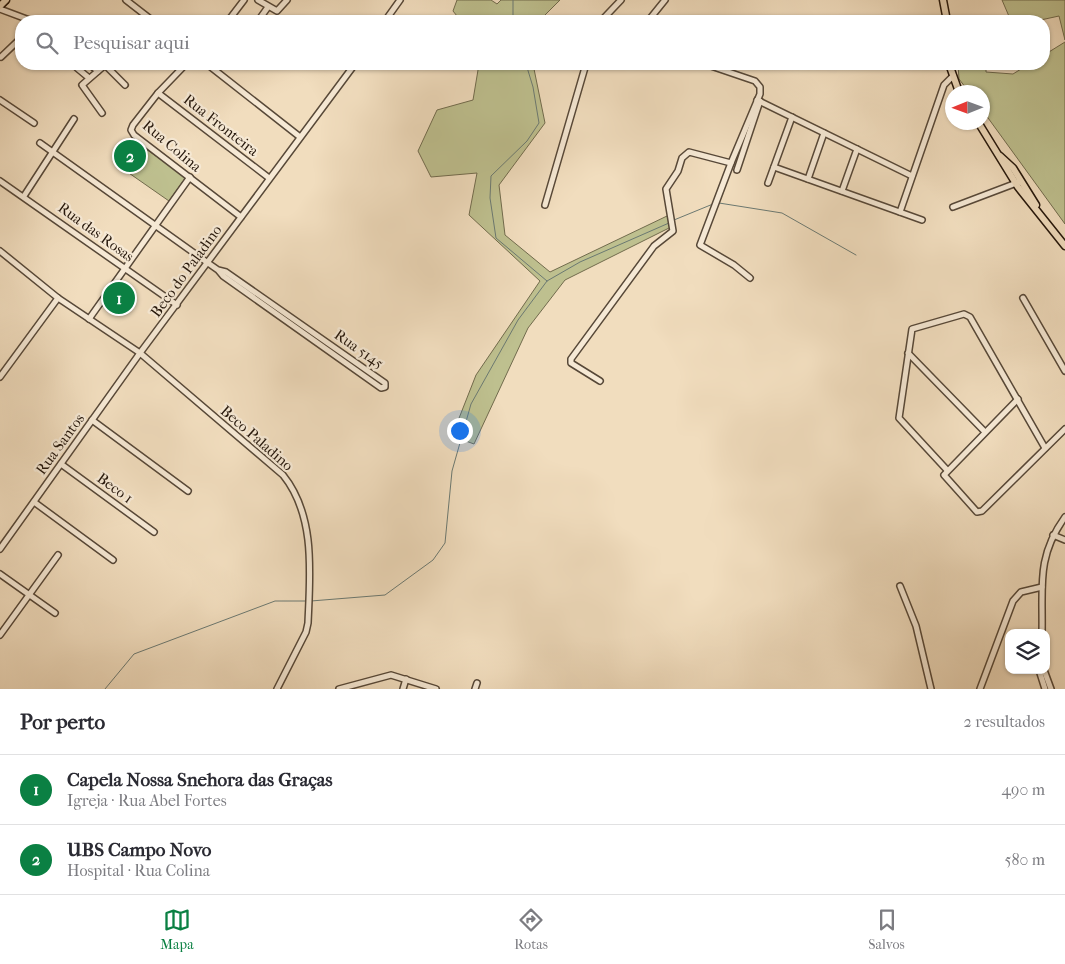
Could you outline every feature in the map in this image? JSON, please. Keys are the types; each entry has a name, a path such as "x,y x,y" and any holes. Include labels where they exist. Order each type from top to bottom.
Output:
{"main road":[{"path":"0,8 6,0"},
{"path":"943,0 946,15"},
{"path":"951,70 956,85"},
{"path":"983,130 998,155 1007,161 1019,182 1065,246"}],"street":[{"path":"126,0 145,15"},
{"path":"233,15 244,0"},
{"path":"258,0 277,11 287,0"},
{"path":"389,15 400,0"},
{"path":"607,15 621,0"},
{"path":"653,15 665,0"},
{"path":"262,15 268,7"},
{"path":"0,8 15,15"},
{"path":"2,57 15,44"},
{"path":"79,70 89,78"},
{"path":"111,70 125,85"},
{"name":"Rua Colina","path":"180,70 158,93 133,124 131,130 134,135 241,217"},
{"path":"215,70 300,137"},
{"name":"Beco do Paladino","path":"140,353 350,70"},
{"path":"545,205 584,70"},
{"path":"723,70 756,81 760,90 737,170"},
{"path":"98,71 83,83 82,87 102,113"},
{"path":"900,212 944,85 952,76"},
{"name":"Rua Fronteira","path":"158,93 269,178"},
{"path":"0,100 34,123"},
{"path":"758,101 912,176"},
{"path":"750,278 734,265 700,245 730,162 758,101"},
{"path":"768,183 792,117"},
{"path":"24,196 74,119"},
{"path":"808,179 824,133"},
{"name":"Rua 5145","path":"40,143 218,270 223,276 385,383 385,387 381,388 316,338"},
{"path":"842,191 856,149"},
{"path":"600,381 571,363 571,359 654,246 673,231 666,189 678,170 682,158 685,153 693,151 730,162"},
{"path":"774,167 922,220"},
{"path":"89,319 190,178"},
{"name":"Rua das Rosas","path":"0,181 177,305"},
{"path":"953,207 1019,182"},
{"path":"0,251 58,298 140,353"},
{"path":"0,377 58,298"},
{"path":"1022,298 1065,371"},
{"path":"947,470 899,419 913,329 968,315 1045,448"},
{"name":"Rua Santos","path":"0,550 140,353"},
{"name":"Beco Paladino","path":"140,353 283,475 294,488 305,517 310,569 307,628 277,689"},
{"path":"908,353 985,432"},
{"path":"1018,399 947,470 944,477 979,512 1065,429"},
{"path":"92,420 188,491"},
{"name":"Beco 1","path":"61,464 154,532"},
{"path":"34,502 113,560"},
{"path":"1042,629 1043,560 1053,535 1065,517"},
{"path":"1053,535 1065,540"},
{"path":"0,635 58,555"},
{"path":"0,574 56,613"},
{"path":"900,586 916,626 931,689"},
{"path":"980,689 1013,601 1021,592 1042,587"},
{"path":"1040,674 1044,687"},
{"path":"1044,674 1044,687"},
{"path":"339,689 391,675 436,689"},
{"path":"403,689 406,679"},
{"path":"1044,687 1052,689"}],"green space":[{"path":"457,0 491,0 497,4 501,0 560,0 545,15 456,15 453,11"},
{"path":"1002,0 1065,0 1065,40 1059,16 1050,18 1050,15 1008,15"},
{"path":"1065,42 1065,224 990,121 990,85 964,85 959,79 958,70 986,70 986,72 1013,74 1019,70 1050,70 1050,51"},
{"path":"478,70 534,70 545,123 499,185 505,235 550,272 667,216 671,227 565,280 528,328 474,444 452,436 476,375 540,281 469,215 477,173 431,177 418,151 437,110 473,100"},
{"path":"143,147 186,177 169,201 126,171"}],"waterway":[{"path":"513,0 513,15"},
{"path":"528,70 533,87 539,123 527,141 491,176 490,198 496,238 547,281"},
{"path":"719,203 782,213 856,255"},
{"path":"674,220 713,204"},
{"path":"311,601 385,595 433,560 445,543 452,471 471,404 518,320 547,281 580,262 669,223"},
{"path":"105,689 134,654 275,601 307,601"}],"place":[{"name":"UBS Campo Novo","path":"130,156"},
{"name":"Capela Nossa Snehora das Graças","path":"119,298"}]}
